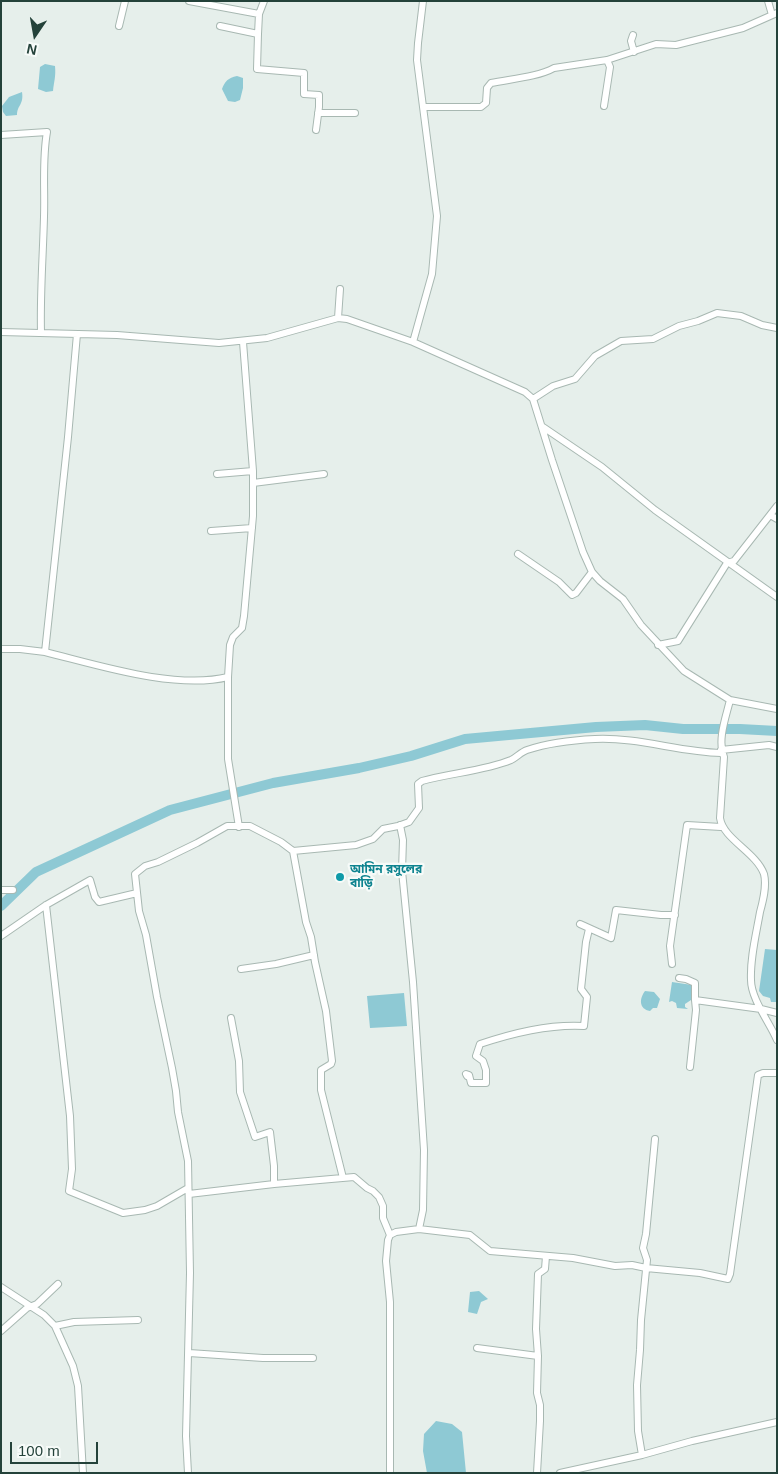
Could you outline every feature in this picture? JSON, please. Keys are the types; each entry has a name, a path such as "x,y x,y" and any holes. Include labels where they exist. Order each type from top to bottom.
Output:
{"street":[{"path":"119,26 125,1"},
{"path":"189,1 259,14"},
{"path":"264,1 259,14 257,69 304,73 304,94 319,95 316,130"},
{"path":"413,342 432,274 437,216 423,108 418,51 423,1"},
{"path":"423,108 481,107 486,103 487,88 491,83 512,80 572,64 607,60 656,44 676,45 743,28 775,14 768,1"},
{"path":"220,26 258,34"},
{"path":"633,35 631,41 634,52"},
{"path":"604,106 610,67 607,60"},
{"path":"318,113 355,114"},
{"path":"1,135 47,132 40,294 41,332"},
{"path":"338,318 340,289"},
{"path":"532,399 553,386 575,379 595,356 621,341 657,338 679,326 698,321 716,313 741,316 762,325 777,328"},
{"path":"1,332 144,337 219,343 267,338 338,318 347,319 413,342 496,378 524,392 532,399 583,552 592,572 622,599 641,625 684,671 730,700 777,709"},
{"path":"45,652 77,334"},
{"path":"239,827 228,759 228,677 230,645 233,637 242,628 244,616 252,528 253,471 243,342"},
{"path":"542,427 602,467 655,510 777,597"},
{"path":"217,474 253,471"},
{"path":"253,483 324,474"},
{"path":"658,644 678,641 727,563 734,561 777,506"},
{"path":"770,515 777,519"},
{"path":"212,531 252,528"},
{"path":"518,554 560,582 572,595 576,593 592,572"},
{"path":"1,649 45,652 160,677 195,681 213,681 228,677"},
{"path":"721,827 724,757 721,750 724,724 730,700"},
{"path":"188,1473 186,1436 190,1273 188,1161 146,935 139,911 135,874 145,866 158,862 227,826 250,826 293,850 356,845 373,839 383,829 409,822 419,808 418,784 422,781 512,759 526,750 542,746 597,739 641,742 692,752 721,753 721,750 777,747"},
{"path":"400,825 403,840 402,871 411,963 424,1150 423,1210 419,1229"},
{"path":"672,964 670,946 687,825 721,827 742,846 764,875 765,889 754,944 750,983 777,1040"},
{"path":"293,850 306,922 311,937 326,1011 332,1061 331,1064 321,1070 321,1090 343,1178"},
{"path":"1,936 46,905 90,880 95,897 99,902 137,893"},
{"path":"1,890 13,890"},
{"path":"46,905 70,1116 72,1169 69,1191 123,1213 157,1206 188,1191 354,1177 379,1197 383,1206 383,1218 390,1235 386,1260 390,1302 390,1473"},
{"path":"580,924 611,938 616,910 675,915"},
{"path":"467,1076 466,1074 469,1075 471,1083 486,1083 486,1070 483,1061 476,1056 480,1044 516,1033 546,1028 584,1026 587,997 581,989 589,929"},
{"path":"241,969 276,964 314,955"},
{"path":"679,978 695,983 696,1010 690,1067"},
{"path":"695,1000 777,1013"},
{"path":"231,1018 239,1061 240,1092 254,1137 270,1132 274,1184"},
{"path":"390,1235 396,1232 419,1229 470,1234 490,1251 573,1258 615,1266 632,1264 646,1268 700,1273 728,1278 758,1075 777,1073"},
{"path":"642,1455 638,1431 637,1385 647,1260 643,1248 655,1139"},
{"path":"537,1473 540,1420 540,1405 537,1393 538,1356 536,1329 538,1274 545,1269 546,1256"},
{"path":"1,1331 58,1284"},
{"path":"1,1287 44,1315 55,1326 73,1366 78,1386 83,1473"},
{"path":"55,1326 74,1322 138,1320"},
{"path":"477,1348 538,1356"},
{"path":"189,1353 263,1358 313,1358"},
{"path":"560,1473 571,1472 777,1422"}],"water":[{"path":"45,64 55,66 53,91 46,92 38,89 40,67"},
{"path":"237,76 243,78 240,100 235,102 228,101 222,89 227,80"},
{"path":"22,92 22,100 17,115 6,116 2,106 9,97"},
{"path":"765,949 777,950 777,1002 771,1002 770,998 763,996 759,991"},
{"path":"672,982 692,985 691,1000 685,1004 685,1007 688,1009 677,1008 676,1003 669,1002"},
{"path":"645,991 654,992 660,999 657,1008 653,1008 650,1011 642,1006 641,1000"},
{"path":"404,993 407,1026 370,1028 367,996"},
{"path":"479,1291 488,1299 481,1302 477,1314 468,1312 470,1292"},
{"path":"436,1421 452,1424 462,1432 466,1473 427,1473 423,1451 424,1434"}],"waterway":[{"path":"1,906 36,872 170,810 273,783 359,768 411,756 465,739 596,727 645,725 683,729 777,731"}],"place":[{"name":"আমিন রসুলের বাড়ি","path":"340,877"}]}
